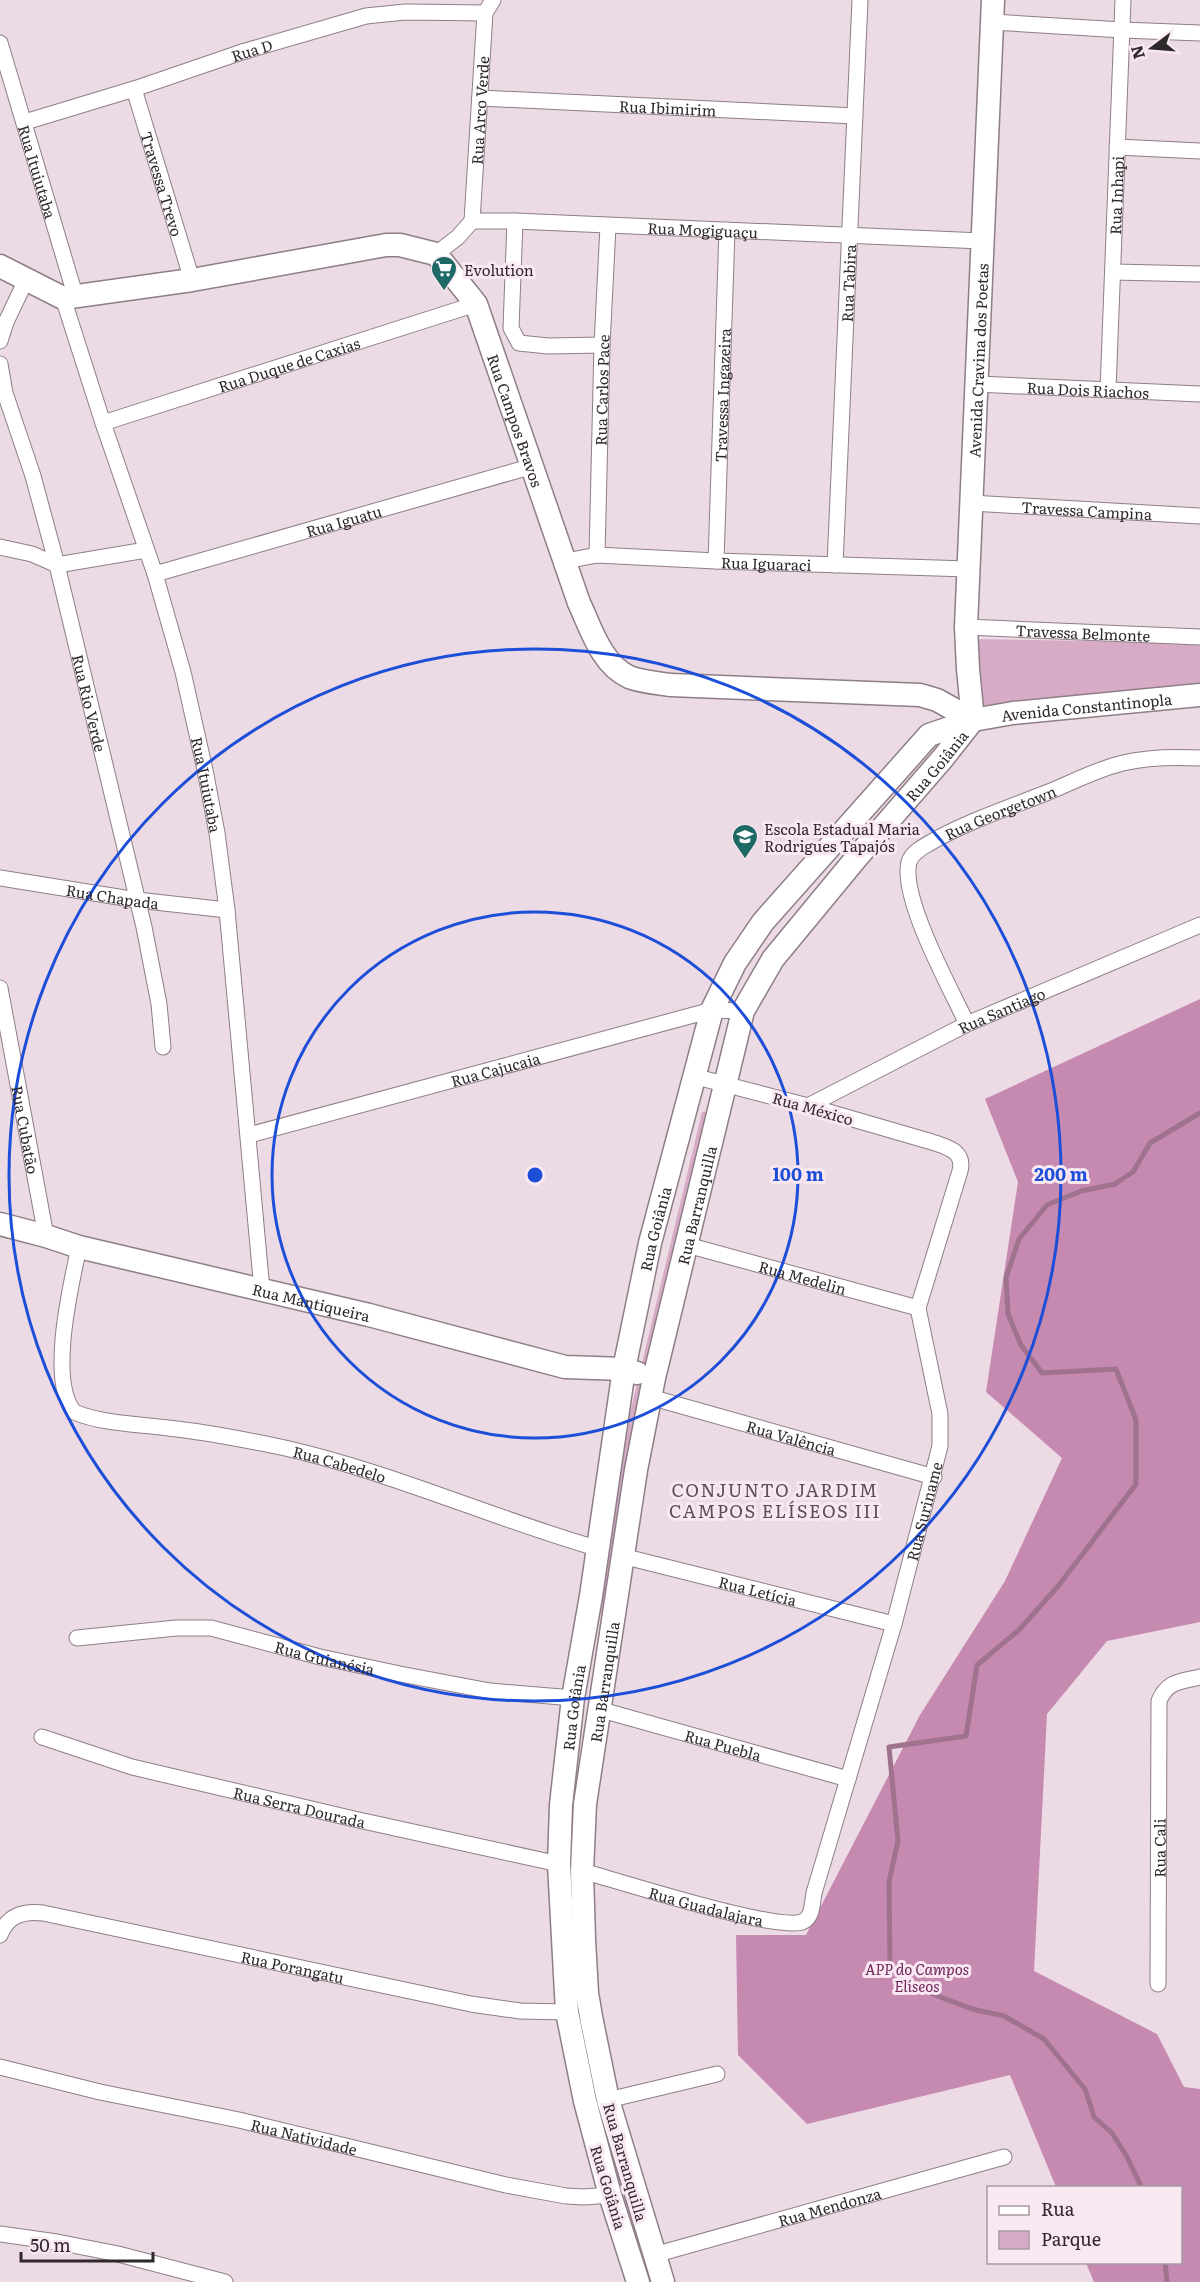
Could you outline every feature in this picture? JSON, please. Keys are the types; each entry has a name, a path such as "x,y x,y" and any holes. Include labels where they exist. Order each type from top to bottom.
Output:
{"street":[{"name":"Rua Tabira","path":"835,565 860,0"},
{"name":"Rua Inhapi","path":"1108,390 1123,0"},
{"name":"Rua D","path":"25,122 134,89 242,52 366,16 489,7"},
{"name":"Rua Arco Verde","path":"472,221 489,7"},
{"path":"993,11 1122,30 1200,33"},
{"name":"Avenida Cravina dos Poetas","path":"973,720 966,627 993,11"},
{"name":"Rua Ituiutaba","path":"0,43 25,122 102,423 156,574 196,726 217,833 227,910 262,1290"},
{"name":"Travessa Trevo","path":"134,89 192,280"},
{"name":"Rua Ibimirim","path":"480,98 855,116"},
{"path":"1117,147 1200,151"},
{"path":"0,266 26,280 70,298 192,280 386,245 400,245 436,254 458,237 472,221"},
{"name":"Rua Mogiguaçu","path":"472,221 982,241"},
{"path":"516,221 511,328 519,343 548,346 602,345"},
{"name":"Rua Carlos Pace","path":"597,555 602,345 608,226"},
{"name":"Travessa Ingazeira","path":"716,561 727,230"},
{"name":"Rua Campos Bravos","path":"436,254 476,304 579,603 595,638 617,670 629,677 671,685 920,695 937,700 973,720"},
{"path":"1113,272 1200,274"},
{"path":"0,341 6,322 26,280"},
{"name":"Rua Duque de Caxias","path":"102,423 476,304"},
{"name":"Rua Rio Verde","path":"0,364 5,393 33,476 57,565 144,927 155,982 163,1047"},
{"name":"Rua Dois Riachos","path":"976,384 1200,394"},
{"name":"Rua Iguatu","path":"156,574 533,466"},
{"name":"Travessa Campina","path":"971,503 1200,516"},
{"path":"0,547 32,554 57,565 146,550"},
{"name":"Rua Iguaraci","path":"566,561 597,555 968,569"},
{"name":"Travessa Belmonte","path":"966,627 1200,637"},
{"name":"Avenida Constantinopla","path":"973,720 1013,713 1200,695"},
{"name":"Rua Goiânia","path":"638,2282 610,2195 585,2101 566,2004 559,1864 561,1805 573,1698 591,1596 596,1548 624,1369 650,1243 712,1010 735,963 763,922 919,744 929,735 973,720"},
{"name":"Rua Goiânia","path":"725,1084 743,1011 773,958 973,720"},
{"name":"Rua Georgetown","path":"967,1024 911,897 908,868 916,852 930,842 992,814 1122,763 1168,757 1200,758"},
{"name":"Rua Chapada","path":"0,878 137,900 227,910"},
{"name":"Rua Santiago","path":"808,1106 967,1024 1200,925"},
{"name":"Rua Cubatão","path":"0,988 45,1236"},
{"name":"Rua Cajucaia","path":"249,1135 712,1010 743,1011"},
{"name":"Rua México","path":"693,1076 932,1142"},
{"name":"Rua Barranquilla","path":"663,2282 608,2100 587,1993 582,1871 585,1803 622,1556 652,1387 725,1084"},
{"name":"Rua Suriname","path":"814,1893 894,1624 934,1477 940,1446 940,1414 918,1308 962,1165 955,1151 932,1142"},
{"name":"Rua Mantiqueira","path":"0,1224 79,1247 262,1290 565,1367 624,1369 652,1387"},
{"name":"Rua Medelin","path":"687,1245 918,1308"},
{"name":"Rua Cabedelo","path":"79,1247 63,1326 64,1392 74,1412 92,1418 182,1429 285,1448 365,1470 560,1538 596,1548"},
{"name":"Rua Valência","path":"652,1387 934,1477"},
{"path":"609,1464 636,1470"},
{"name":"Rua Letícia","path":"622,1556 894,1624"},
{"name":"Rua Guianésia","path":"77,1638 176,1628 212,1628 320,1657 400,1674 490,1691 573,1698"},
{"name":"Rua Cali","path":"1158,1983 1158,1710 1164,1689 1173,1684 1200,1677"},
{"name":"Rua Puebla","path":"598,1709 848,1779"},
{"name":"Rua Serra Dourada","path":"42,1737 132,1767 559,1864"},
{"name":"Rua Guadalajara","path":"582,1871 712,1907 771,1920 797,1922 805,1920 809,1916 814,1893"},
{"name":"Rua Porangatu","path":"0,1935 3,1927 19,1913 30,1911 471,2004 520,2012 566,2004"},
{"path":"566,2004 587,1993"},
{"name":"Rua Natividade","path":"0,2067 100,2092 239,2120 506,2185 566,2196 610,2195"},
{"path":"608,2100 717,2074"},
{"name":"Rua Mendonza","path":"654,2255 1004,2157"},
{"path":"0,2234 118,2254 225,2282"}],"green space":[{"path":"968,639 1200,643 1200,689 964,710"},
{"name":"APP do Campos Elíseos","path":"1200,999 1200,1622 1107,1641 1047,1714 1034,1971 1157,2034 1184,2087 1200,2089 1200,2282 1094,2282 1086,2264 1182,2264 1182,2186 1056,2186 1010,2075 807,2124 738,2055 736,1935 806,1935 920,1715 1005,1581 1062,1458 986,1392 1018,1182 985,1099"},
{"path":"715,1111 613,1569 589,1891 591,2021 666,2282 651,2282 624,2205 582,2023 594,1733 604,1565 631,1409 702,1112"}],"waterway":[{"path":"1141,2186 1112,2133 1094,2117 1085,2089 1044,2039 1004,2016 972,2009 914,1987 890,1964 889,1882 898,1841 889,1747 966,1736 977,1665 1019,1630 1059,1585 1136,1484 1136,1420 1116,1369 1042,1373 1021,1345 1008,1314 1006,1278 1019,1239 1047,1205 1081,1191 1115,1184 1133,1172 1150,1143 1200,1113"},
{"path":"1165,2264 1167,2282"}],"place":[{"name":"Evolution","path":"444,292"},
{"name":"Escola Estadual Maria Rodrigues Tapajós","path":"745,860"}],"district":[{"name":"CONJUNTO JARDIM CAMPOS ELÍSEOS III","path":"775,1499"}]}
